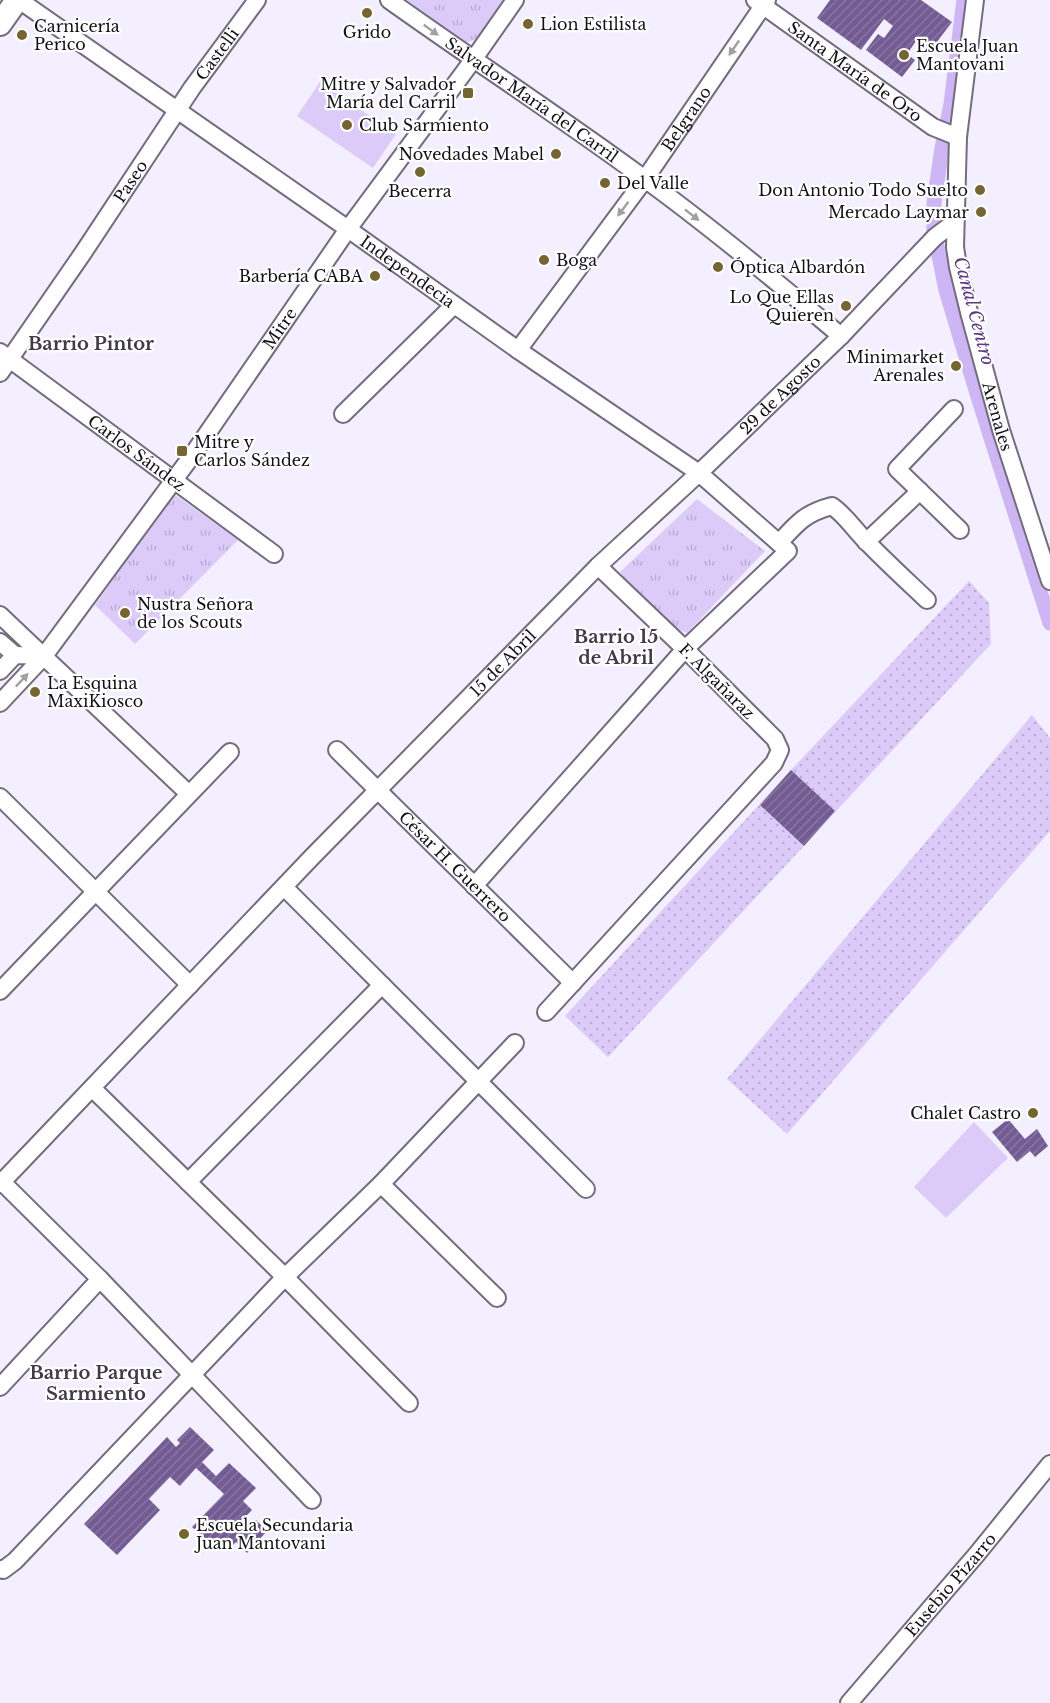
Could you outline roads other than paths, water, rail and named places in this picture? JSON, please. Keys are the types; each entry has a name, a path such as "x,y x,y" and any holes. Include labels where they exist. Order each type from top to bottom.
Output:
{"main road":[{"path":"0,4 3,0"},
{"path":"0,24 18,0"}],"street":[{"name":"Independecia","path":"18,0 179,110 518,350 699,473 783,547"},
{"name":"Castelli","path":"179,110 192,88 257,0"},
{"name":"Salvador María del Carril","path":"389,0 645,179 764,270 841,336"},
{"name":"Mitre","path":"0,703 44,656 174,480 348,229 515,0"},
{"name":"Arenales","path":"975,0 953,136 955,247 973,327 1001,430 1050,581"},
{"name":"Santa María de Oro","path":"762,2 933,127 953,136"},
{"name":"Belgrano","path":"518,350 645,179 762,2"},
{"name":"Paseo","path":"0,373 5,355 83,253 179,110"},
{"name":"29 de Agosto","path":"699,473 841,336 938,235 955,222"},
{"path":"343,414 454,305"},
{"name":"Carlos Sández","path":"5,355 273,554"},
{"path":"954,410 897,469 960,530"},
{"name":"15 de Abril","path":"1,1182 312,857 598,566 699,473"},
{"path":"866,542 920,491"},
{"path":"474,886 685,649 783,547 800,520 816,510 832,506 927,600"},
{"name":"F. Algañaraz","path":"573,983 774,763 780,750 775,739 598,566"},
{"path":"0,615 189,794"},
{"path":"0,642 15,655 44,656"},
{"path":"0,670 15,655"},
{"name":"César H. Guerrero","path":"337,750 573,983"},
{"path":"1,987 230,752"},
{"path":"0,797 190,985"},
{"path":"284,886 586,1188"},
{"path":"546,1012 573,983"},
{"path":"188,1182 382,986"},
{"path":"0,1569 3,1570 15,1561 285,1277 381,1184 515,1043"},
{"path":"92,1088 285,1277 409,1403"},
{"path":"1,1182 100,1279 312,1500"},
{"path":"381,1184 497,1298"},
{"path":"0,1387 100,1279"},
{"name":"Eusebio Pizarro","path":"849,1703 977,1554 1050,1464"}],"waterway":[{"name":"Canal Centro","path":"964,0 951,104 934,203 934,231 946,290 1050,623"}],"place":[{"name":"Grido","path":"367,13"},
{"name":"Lion Estilista","path":"528,24"},
{"name":"Carnicería Perico","path":"22,35"},
{"name":"Escuela Juan Mantovani","path":"904,55"},
{"name":"Mitre y Salvador María del Carril","path":"468,93"},
{"name":"Club Sarmiento","path":"347,125"},
{"name":"Novedades Mabel","path":"556,154"},
{"name":"Becerra","path":"420,172"},
{"name":"Del Valle","path":"605,183"},
{"name":"Don Antonio Todo Suelto","path":"980,190"},
{"name":"Mercado Laymar","path":"981,212"},
{"name":"Boga","path":"544,260"},
{"name":"Óptica Albardón","path":"718,267"},
{"name":"Barbería CABA","path":"375,276"},
{"name":"Lo Que Ellas Quieren","path":"846,306"},
{"name":"Minimarket Arenales","path":"956,366"},
{"name":"Mitre y Carlos Sández","path":"182,451"},
{"name":"Nustra Señora de los Scouts","path":"125,613"},
{"name":"La Esquina MaxiKiosco","path":"35,692"},
{"name":"Chalet Castro","path":"1033,1113"},
{"name":"Escuela Secundaria Juan Mantovani","path":"184,1534"}],"district":[{"name":"Barrio Pintor","path":"91,344"},
{"name":"Barrio 15 de Abril","path":"616,647"},
{"name":"Barrio Parque Sarmiento","path":"96,1383"}]}
